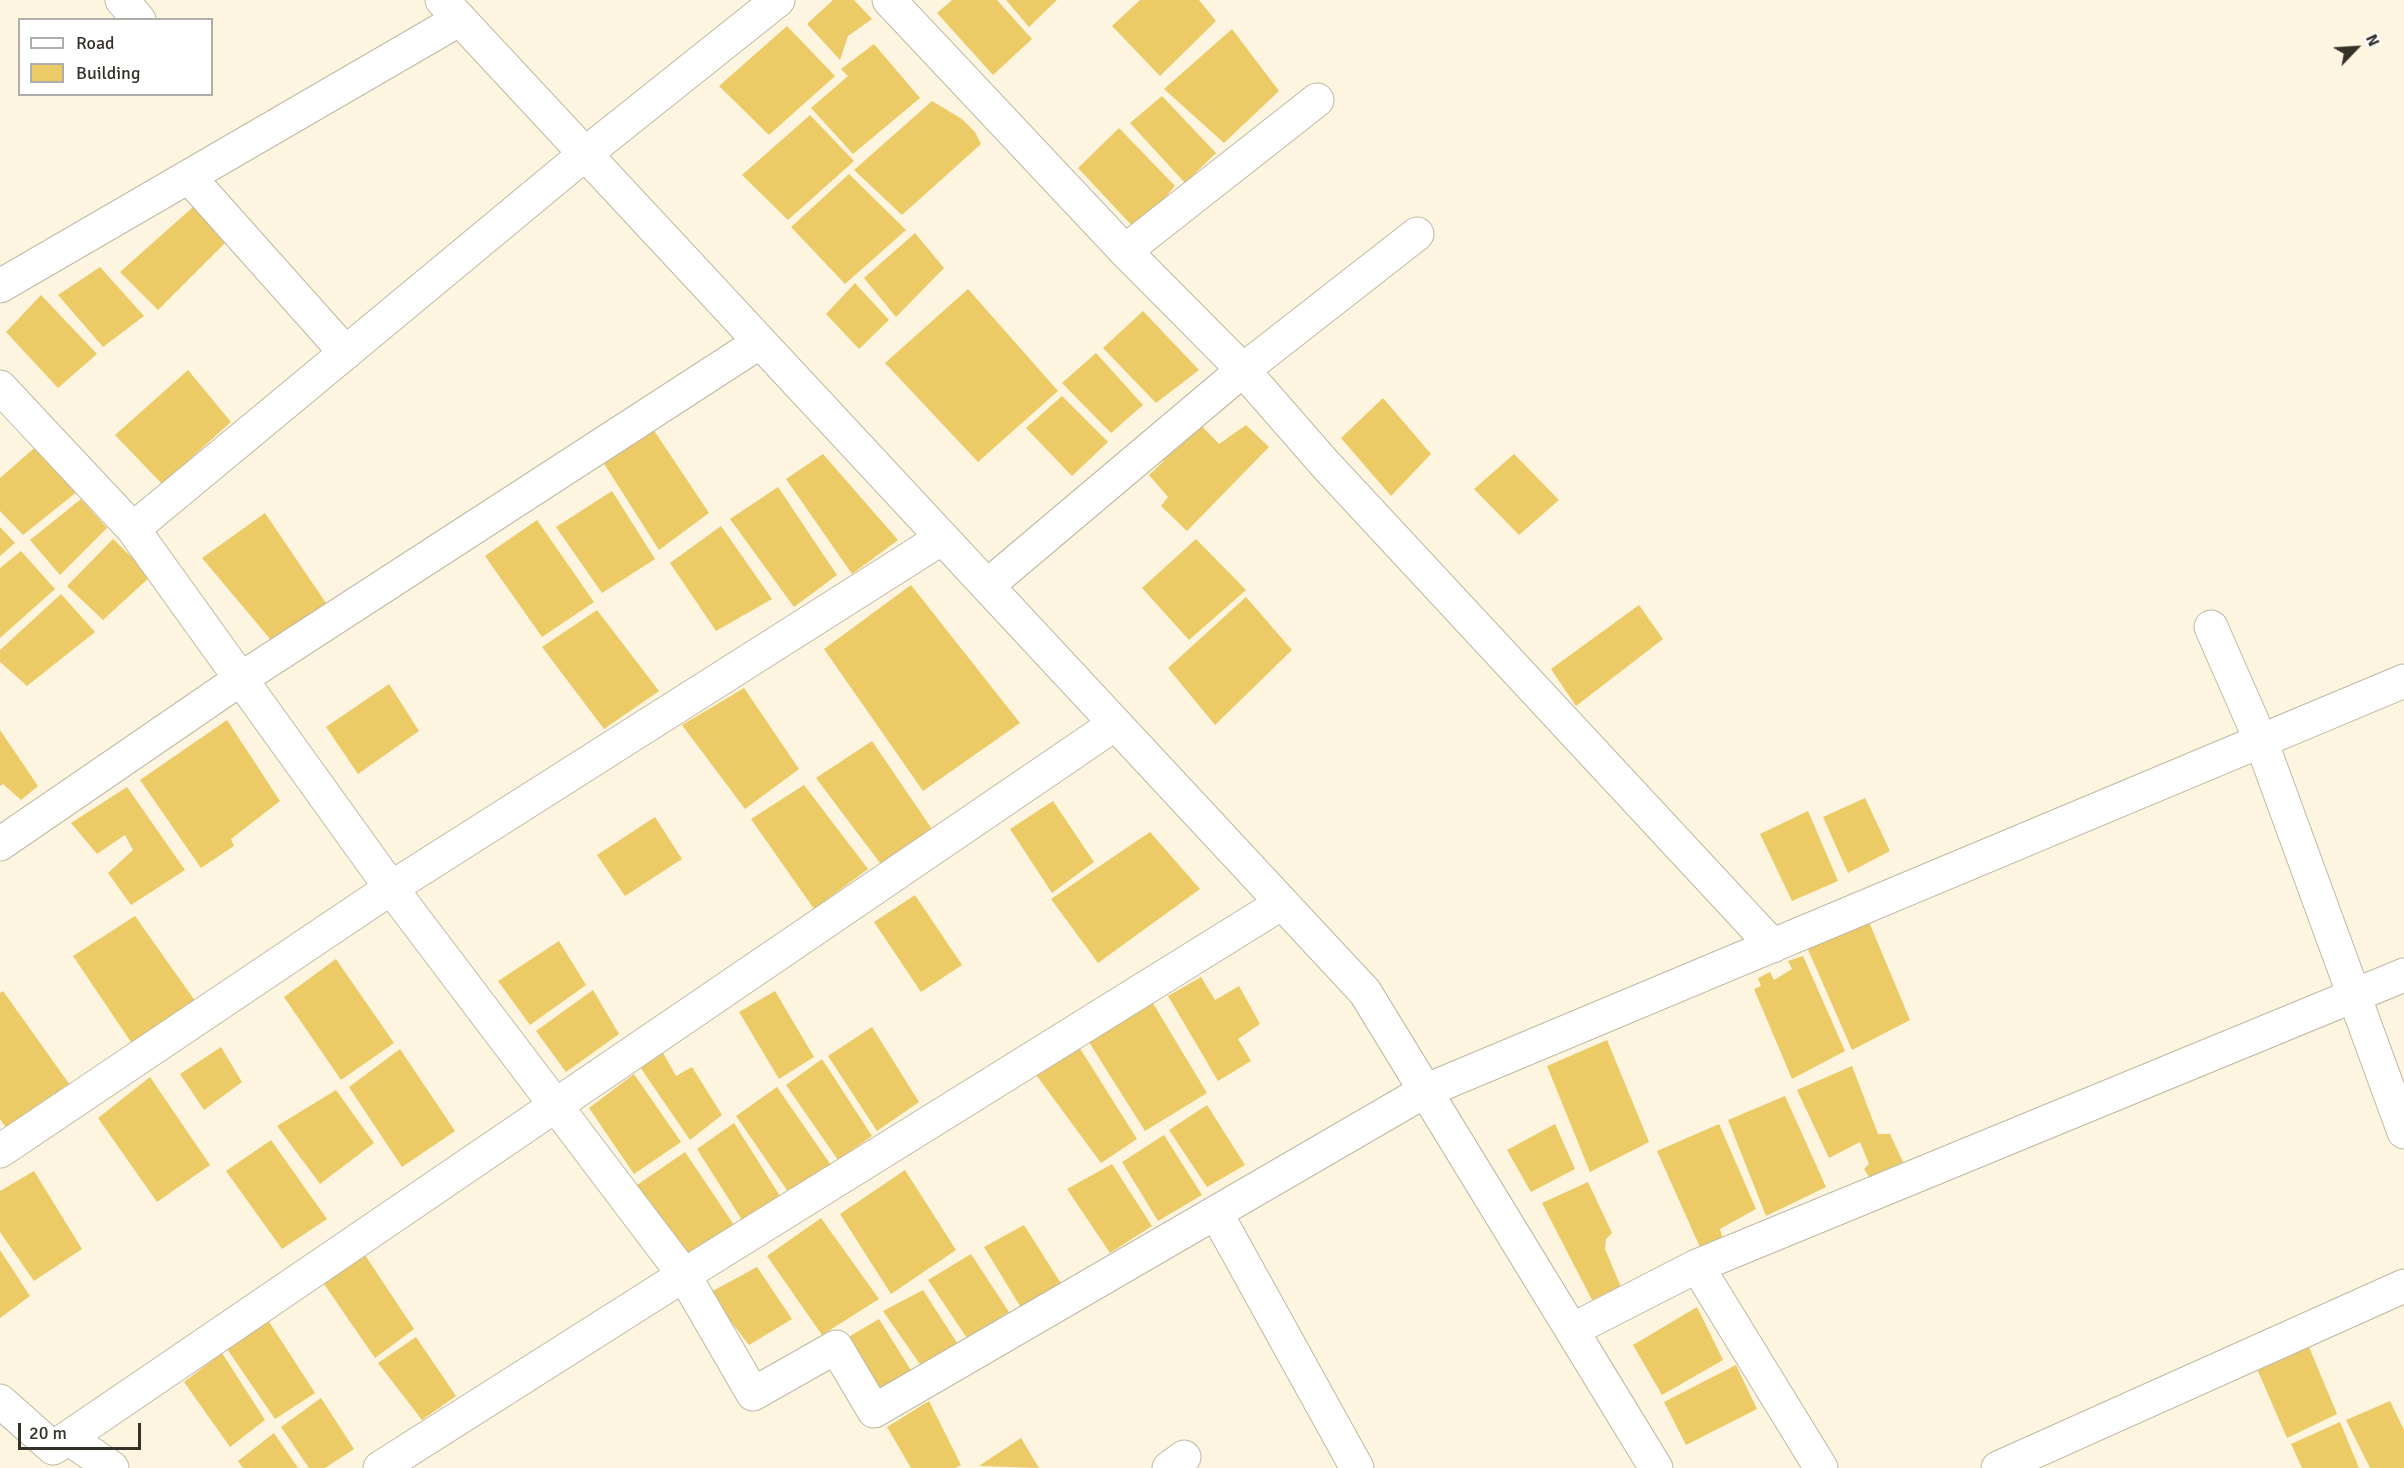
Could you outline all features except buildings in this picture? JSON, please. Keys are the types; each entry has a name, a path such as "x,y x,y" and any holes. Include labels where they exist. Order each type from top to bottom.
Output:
{"street":[{"path":"122,0 137,18"},
{"path":"133,529 585,154 778,0"},
{"path":"889,0 1125,251 1243,370 1326,465 1773,946"},
{"path":"0,286 189,177 451,9 1365,992 1656,1468"},
{"path":"1125,251 1317,100"},
{"path":"189,177 346,353"},
{"path":"987,586 1243,370 1418,234"},
{"path":"0,844 242,678 760,342"},
{"path":"0,387 133,529 391,888 684,1275 753,1394 836,1347 874,1411 1425,1091 2404,681"},
{"path":"0,1151 391,888 942,538"},
{"path":"2211,627 2261,741 2404,1132"},
{"path":"0,1401 53,1448 1115,724"},
{"path":"380,1468 684,1275 1282,903"},
{"path":"1572,1330 1698,1266 2404,975"},
{"path":"1216,1213 1357,1468"},
{"path":"1698,1266 1821,1468"},
{"path":"1998,1468 2404,1287"},
{"path":"68,1438 112,1468"}]}
